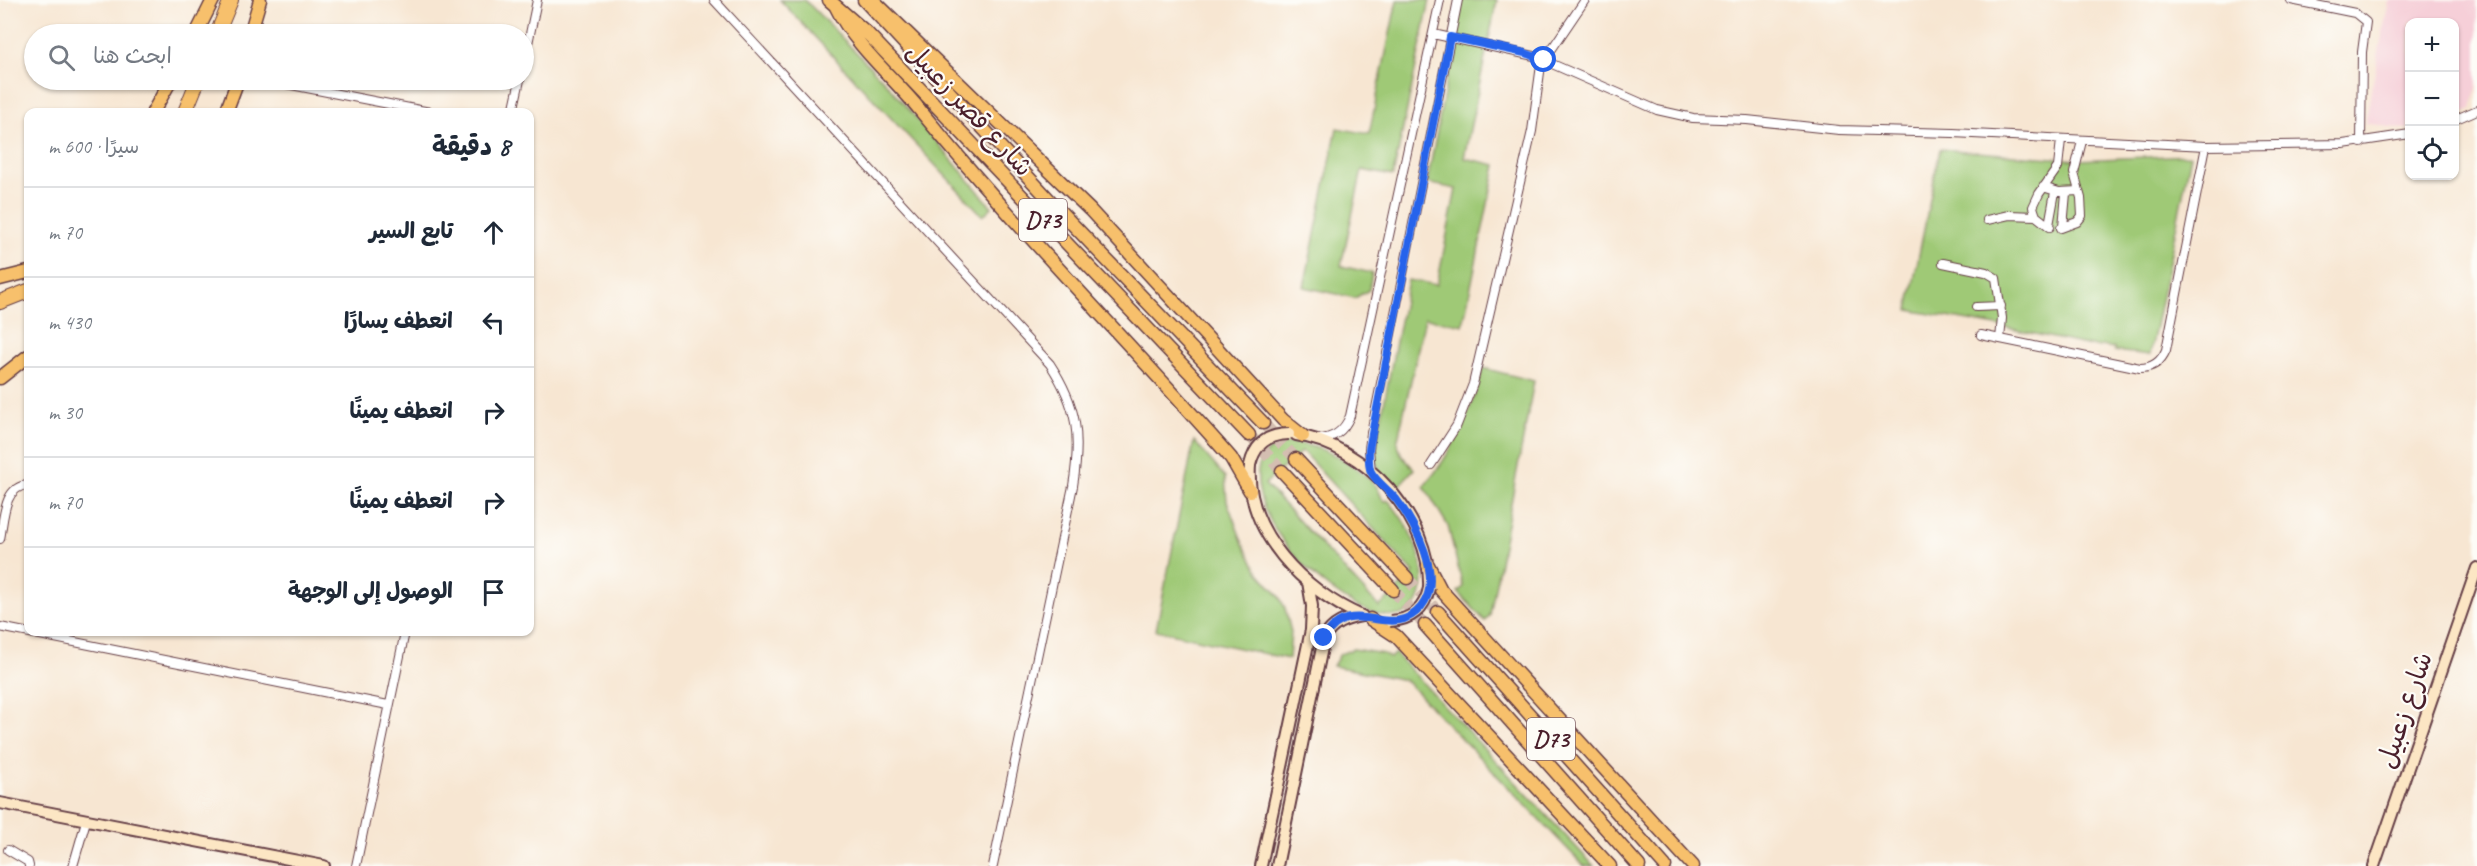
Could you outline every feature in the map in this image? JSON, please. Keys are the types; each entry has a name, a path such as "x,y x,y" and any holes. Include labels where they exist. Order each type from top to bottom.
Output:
{"highway":[{"path":"221,24 231,0"},
{"path":"187,108 194,90"},
{"path":"0,302 24,293"}],"main road":[{"path":"201,24 213,0"},
{"path":"253,24 260,0"},
{"name":"شارع قصر زعبيل","path":"864,0 1057,208 1263,423"},
{"path":"873,0 1090,210 1282,420 1308,437"},
{"path":"833,4 852,33 911,99 975,177 1231,458 1250,491"},
{"name":"شارع قصر زعبيل","path":"833,4 867,33 1249,435"},
{"path":"155,108 165,90"},
{"path":"227,108 234,90"},
{"path":"0,279 24,273"},
{"path":"0,378 24,359"},
{"path":"1296,459 1407,578"},
{"path":"1282,471 1393,590"},
{"path":"1428,566 1441,590 1694,866"},
{"name":"D73","path":"1438,612 1665,866"},
{"path":"1366,617 1396,636 1610,866"},
{"name":"D73","path":"1425,625 1640,866"}],"street":[{"path":"532,24 537,0"},
{"path":"714,0 1050,364 1063,384 1072,407 1077,430 1078,454 1073,486 993,866"},
{"path":"1308,437 1350,455 1390,492 1409,518 1418,535 1428,566 1429,588 1428,596 1419,610 1406,619 1390,621 1366,617 1339,605 1308,582 1286,560 1269,536 1257,513 1250,491 1250,465 1257,447 1263,441 1280,434 1289,434 1322,439 1336,435 1343,429 1350,416 1440,0"},
{"path":"1371,473 1369,449 1371,433 1458,0"},
{"path":"1431,465 1457,425 1473,384 1530,138 1540,70 1544,60 1585,0"},
{"path":"2291,0 2355,13 2366,22 2362,52 2361,143"},
{"path":"1433,34 1525,53 1657,110 1681,117 1748,120 1839,130 1953,133 2206,146 2307,146 2361,143 2405,135"},
{"path":"321,90 410,108"},
{"path":"514,108 518,90"},
{"path":"2459,118 2477,110"},
{"path":"2055,192 2049,226 2036,216 2033,207 2043,187 2058,167 2061,140"},
{"path":"2066,193 2062,228 2081,218 2082,203 2075,168 2082,141"},
{"path":"1981,335 2140,368 2149,367 2158,362 2166,350 2206,146"},
{"path":"2043,187 2055,192 2079,191"},
{"path":"1987,220 2009,215 2036,216"},
{"path":"1943,263 1994,276 1998,284 2001,306 2000,339"},
{"path":"1976,307 2001,306"},
{"path":"0,539 10,494 16,488 24,486"},
{"name":"شارع زعبيل","path":"2374,866 2477,568"},
{"path":"1267,866 1260,866 1311,630 1312,606 1308,582"},
{"path":"1277,866 1324,638 1334,625 1341,621 1366,617"},
{"path":"0,627 24,632"},
{"path":"45,636 388,705"},
{"path":"356,866 404,636"},
{"path":"0,803 324,866"},
{"path":"73,866 86,821"},
{"path":"8,850 28,861 29,866"}],"shaded area":[{"path":"2389,0 2477,0 2477,82 2472,109 2459,114 2459,18 2405,18 2405,129 2365,123"}],"green space":[{"path":"780,0 804,0 887,84 992,207 983,216"},
{"path":"1397,0 1430,0 1393,176 1362,170 1341,266 1372,273 1369,290 1355,298 1304,287 1337,128 1369,134"},
{"path":"1462,0 1497,0 1464,158 1496,165 1463,325 1425,318 1397,443 1402,456 1414,469 1395,490 1380,476 1374,455 1408,280 1437,285 1456,189 1427,183"},
{"path":"1940,149 2077,160 2191,155 2150,355 2114,351 2114,348 2101,346 2100,348 1908,310"},
{"path":"1483,368 1534,381 1490,615 1485,621 1458,592 1463,587 1448,526 1424,486 1435,473 1460,431"},
{"path":"1194,441 1225,477 1227,501 1243,544 1259,573 1279,596 1285,608 1291,632 1289,659 1156,630"},
{"path":"1283,444 1313,447 1347,462 1367,477 1377,488 1384,502 1388,500 1395,509 1414,541 1423,577 1422,588 1411,610 1390,616 1362,608 1332,590 1303,565 1278,534 1262,502 1258,471 1264,455 1272,448","holes":["1302,451 1414,573 1379,607 1265,484"]},
{"path":"1353,649 1384,654 1390,658 1395,653 1594,866 1584,866 1405,680 1333,666 1340,654"}],"tunnel":[{"path":"1263,423 1296,459"},
{"path":"1249,435 1282,471"},
{"path":"1407,578 1438,612"},
{"path":"1393,590 1425,625"}],"route":[{"path":"1324,638 1334,625 1349,618 1361,616 1390,621 1406,619 1419,610 1428,596 1430,578 1418,535 1398,502 1371,473 1369,449 1450,37 1525,53 1544,60"}]}
